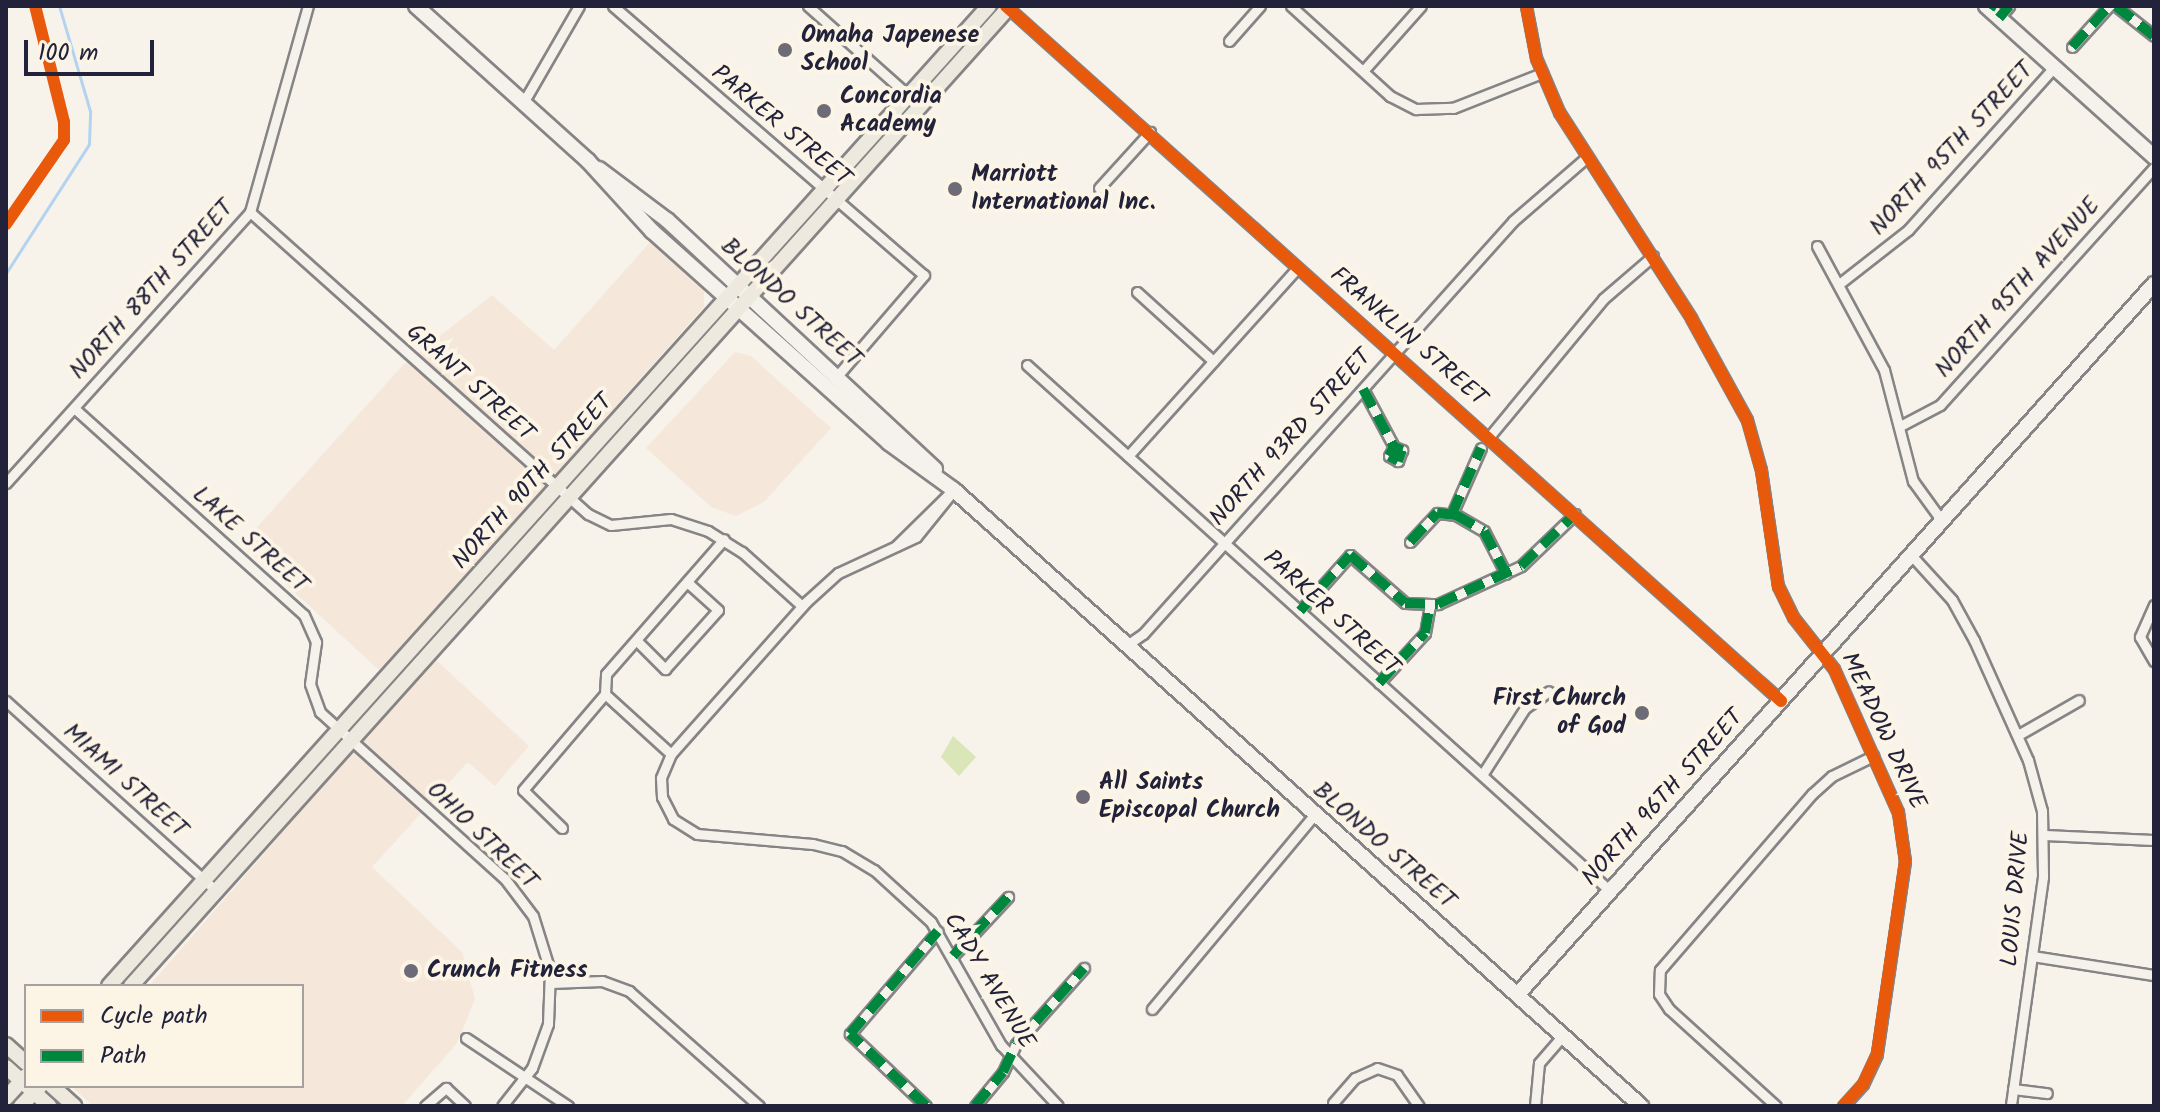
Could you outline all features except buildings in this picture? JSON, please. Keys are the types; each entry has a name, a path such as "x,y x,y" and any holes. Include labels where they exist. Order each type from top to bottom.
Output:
{"main road":[{"name":"BLONDO STREET","path":"416,6 588,161 639,197 740,286 838,375 954,490 1641,1106"},
{"name":"NORTH 90TH STREET","path":"111,984 989,6"},
{"name":"NORTH 90TH STREET","path":"133,984 752,297 1008,7"},
{"path":"1995,9 2154,157"},
{"name":"BLONDO STREET","path":"588,161 630,210 889,443 954,490"},
{"name":"NORTH 96TH STREET","path":"1518,994 2154,284"},
{"path":"6,1045 24,1061"},
{"path":"6,1067 24,1081"},
{"path":"6,1098 24,1088"},
{"path":"32,1088 49,1106"},
{"path":"54,1088 74,1106"}],"street":[{"name":"NORTH 88TH STREET","path":"6,483 250,212 308,6"},
{"path":"523,103 579,6"},
{"name":"PARKER STREET","path":"613,6 924,275 838,375"},
{"path":"808,6 909,96"},
{"path":"1229,41 1260,6"},
{"path":"1291,6 1400,103 1436,111 1542,73"},
{"path":"1363,71 1421,6"},
{"name":"MEADOW DRIVE","path":"1526,6 1542,73 1587,157 1653,256 1747,420 1761,470 1778,586 1793,617 1823,653 1898,812 1905,861 1877,1054 1863,1084 1843,1106"},
{"path":"2072,47 2109,6"},
{"path":"2116,6 2154,36"},
{"name":"FRANKLIN STREET","path":"1008,7 1150,132 1297,268 1395,351 1781,701"},
{"name":"NORTH 95TH STREET","path":"1839,284 1908,230 2054,67"},
{"path":"1099,188 1150,132"},
{"name":"NORTH 93RD STREET","path":"1127,645 1224,543 1530,203 1587,157"},
{"name":"NORTH 95TH AVENUE","path":"1902,425 1940,405 2154,167"},
{"name":"GRANT STREET","path":"250,212 570,500 611,525 675,519 724,539 802,606"},
{"path":"1817,246 1884,370 1902,425 1913,481 1942,521"},
{"path":"1489,437 1603,299 1653,256"},
{"path":"1128,456 1297,268"},
{"path":"1137,292 1213,361"},
{"name":"PARKER STREET","path":"1027,365 1609,890"},
{"path":"1363,389 1394,447"},
{"name":"LAKE STREET","path":"74,408 304,615 316,642 312,696 339,730"},
{"path":"1452,514 1481,448"},
{"path":"605,694 669,757 802,606 832,577 891,550 954,490"},
{"path":"1410,542 1437,513 1452,514 1484,531 1506,574"},
{"path":"1300,611 1350,555 1405,603 1430,605 1506,574 1532,558 1575,514"},
{"path":"562,828 523,790 605,694 606,674 724,539"},
{"name":"LOUIS DRIVE","path":"1912,556 1961,615 2018,735 2036,783 2044,835 2032,956 2011,1106"},
{"path":"637,641 665,669 718,610 687,582"},
{"path":"1379,683 1425,633 1430,605"},
{"path":"2154,605 2140,637 2154,661"},
{"path":"1482,775 1525,708 1549,691"},
{"path":"2018,735 2079,700"},
{"name":"MIAMI STREET","path":"6,701 216,891"},
{"name":"OHIO STREET","path":"339,730 513,887 538,926 551,983"},
{"path":"1776,1106 1669,1009 1658,985 1666,958 1812,794 1832,776 1873,756"},
{"name":"CADY AVENUE","path":"669,757 662,797 673,819 687,830 842,851 883,877 938,931 1010,1057 1058,1106"},
{"path":"1152,1009 1315,814"},
{"path":"2044,835 2154,840"},
{"path":"953,956 1008,897"},
{"path":"926,1106 850,1034 938,931"},
{"path":"2032,956 2154,975"},
{"path":"975,1106 1010,1057 1084,968"},
{"path":"502,1106 526,1078 548,1024 551,983 602,981 629,991 759,1106"},
{"path":"1535,1106 1539,1063 1563,1035"},
{"path":"466,1038 568,1106"},
{"path":"1333,1103 1355,1078 1377,1068 1397,1075 1419,1106"},
{"path":"425,1106 446,1088 465,1106"},
{"path":"2013,1089 2047,1093"}],"shaded area":[{"path":"651,241 704,288 704,307 380,671 242,544 403,365 492,295 554,350"},
{"path":"735,352 751,356 831,428 764,502 736,516 711,507 646,448"},
{"path":"434,658 529,746 495,786 468,762 372,867 462,952 475,999 457,1043 402,1106 93,1106 73,1088 304,1088 304,984 151,984"}],"green space":[{"path":"953,736 976,757 959,776 941,757"}],"waterway":[{"path":"6,273 89,144 90,111 59,6"}],"marked path":[{"path":"1999,18 2009,6"},
{"path":"2072,47 2109,6"},
{"path":"2116,6 2154,36"},
{"path":"1363,389 1394,447 1402,450 1398,461 1389,456 1394,447"},
{"path":"1452,514 1481,448"},
{"path":"1410,542 1437,513 1456,515 1484,531 1506,574"},
{"path":"1300,611 1350,555 1405,603 1438,604 1521,566 1575,514"},
{"path":"1379,683 1425,633 1430,605"},
{"path":"953,956 1008,897"},
{"path":"926,1106 850,1034 938,931"},
{"path":"975,1106 1003,1072 1016,1044 1084,968"}],"cycle path":[{"path":"6,224 64,140 64,122 35,6"},
{"path":"1006,6 1781,701"},
{"path":"1526,6 1536,58 1559,112 1691,318 1747,420 1761,470 1778,586 1793,617 1834,669 1898,812 1905,861 1877,1054 1863,1084 1843,1106"}],"place":[{"name":"Omaha Japenese School","path":"785,50"},
{"name":"Concordia Academy","path":"824,111"},
{"name":"Marriott International Inc.","path":"955,189"},
{"name":"First Church of God","path":"1642,713"},
{"name":"All Saints Episcopal Church","path":"1083,797"},
{"name":"Crunch Fitness","path":"411,971"}]}
